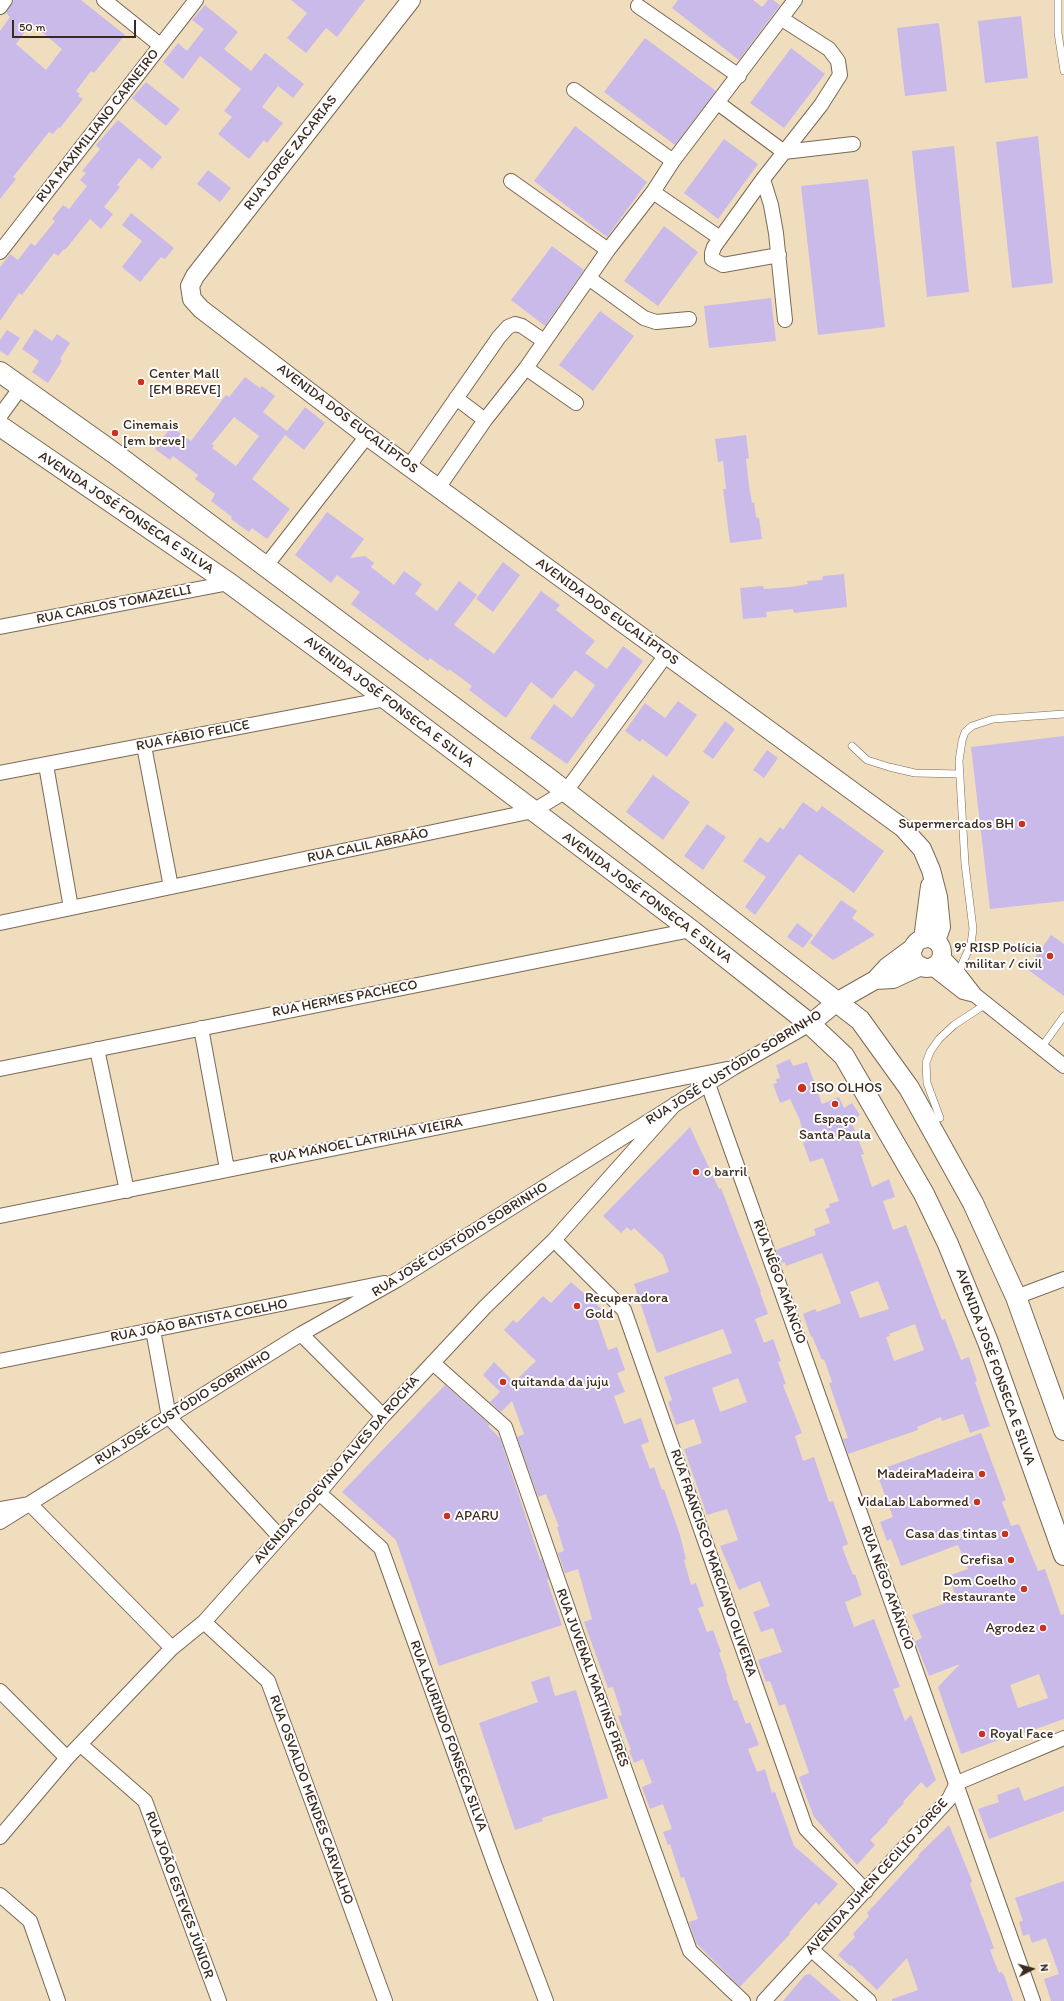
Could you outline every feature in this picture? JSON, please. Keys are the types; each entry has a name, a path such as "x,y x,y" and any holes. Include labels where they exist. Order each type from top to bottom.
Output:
{"main road":[{"path":"0,372 114,453 566,791 838,1001 860,1020 913,1095 973,1203 1016,1297 1064,1430"},
{"name":"AVENIDA JOSÉ FONSECA E SILVA","path":"0,426 229,583 386,699 691,930 810,1024 844,1056 924,1194 976,1308 1064,1555"}],"street":[{"path":"0,7 5,0"},
{"path":"104,0 160,45"},
{"name":"RUA MAXIMILIANO CARNEIRO","path":"0,252 196,0"},
{"name":"RUA JORGE ZACARIAS","path":"201,309 192,299 190,286 195,276 411,0"},
{"path":"438,488 485,420 526,368 590,279 608,250 782,19 794,0"},
{"path":"638,6 739,76"},
{"path":"779,255 723,265 712,259 714,247 720,238 821,104 840,75 838,61 829,49 782,19"},
{"path":"574,90 673,162"},
{"path":"718,103 784,152 853,144"},
{"path":"764,179 771,205 779,255 785,320"},
{"path":"511,181 608,250"},
{"path":"653,192 720,238"},
{"path":"590,279 644,318 656,322 688,319"},
{"name":"AVENIDA DOS EUCALÍPTOS","path":"201,309 367,436 903,828 922,849 932,870 938,897 941,927 930,954"},
{"path":"409,466 499,337 508,327 515,324 522,326 544,341"},
{"path":"526,368 576,403"},
{"path":"0,416 21,387"},
{"path":"456,398 485,420"},
{"path":"265,567 367,436"},
{"name":"RUA CARLOS TOMAZELLI","path":"0,627 229,583"},
{"name":"RUA CALIL ABRAÃO","path":"0,923 533,811 566,791 666,655"},
{"name":"RUA FÁBIO FELICE","path":"0,773 386,699"},
{"path":"144,746 171,887"},
{"path":"46,765 71,908"},
{"name":"RUA HERMES PACHECO","path":"0,1069 691,930"},
{"path":"930,954 958,973 975,995 1064,1066"},
{"path":"930,954 963,992 975,995"},
{"name":"RUA JOSÉ CUSTÓDIO SOBRINHO","path":"0,1522 302,1334 397,1280 733,1068 810,1024 838,1001 874,980 894,979 930,954"},
{"path":"201,1028 227,1169"},
{"path":"98,1049 127,1191"},
{"name":"RUA MANOEL LATRILHA VIEIRA","path":"0,1216 733,1068"},
{"name":"RUA NÊGO AMÂNCIO","path":"708,1084 1033,2001"},
{"name":"AVENIDA GODEVINO ALVES DA ROCHA","path":"0,1837 67,1758 172,1648 204,1622 280,1537 383,1416 485,1307 554,1240 675,1104"},
{"name":"RUA FRANCISCO MARCIANO OLIVEIRA","path":"554,1240 624,1310 806,1828 866,1891"},
{"path":"1016,1297 1064,1279"},
{"name":"RUA JOÃO BATISTA COELHO","path":"0,1361 397,1280"},
{"path":"153,1330 170,1417 280,1537"},
{"path":"302,1334 383,1416"},
{"name":"RUA JUVENAL MARTINS PIRES","path":"433,1363 505,1428 587,1664 690,1951 743,2001"},
{"name":"RUA LAURINDO FONSECA SILVA","path":"319,1492 382,1548 495,1866 546,2001"},
{"path":"0,1509 30,1504 172,1648"},
{"name":"RUA OSVALDO MENDES CARVALHO","path":"204,1622 268,1681 385,2001"},
{"path":"0,1691 67,1758"},
{"name":"AVENIDA JUHEN CECILIO JORGE","path":"764,2001 949,1799 956,1783 1064,1738"},
{"name":"RUA JOÃO ESTEVES JÚNIOR","path":"81,1745 145,1801 218,2001"},
{"path":"0,1895 30,1921 58,2001"},
{"path":"812,1950 869,2001"}],"lane":[{"path":"1058,0 1058,33 1064,71"},
{"path":"958,973 971,944 973,929 966,864 959,761 965,732 972,726 993,719 1064,714"},
{"path":"852,746 866,760 888,767 915,773 960,774"},
{"path":"940,1118 933,1104 928,1083 926,1063 930,1052 939,1039 954,1025 986,1004"},
{"path":"1041,1048 1064,1016"}],"building":[{"path":"14,0 81,0 125,35 94,73 91,71 76,91 80,94 78,96 83,99 60,128 59,127 53,134 49,132 13,177 16,179 0,199 0,31 10,17 6,13","holes":["31,23 62,49 46,70 16,44"]},
{"path":"291,0 365,0 337,37 326,28 306,53 287,38 307,13"},
{"path":"678,0 753,0 762,7 768,0 773,0 780,5 739,60 672,8"},
{"path":"205,5 238,32 224,49 251,71 265,53 304,84 293,98 278,86 262,107 283,123 267,143 264,140 249,159 218,134 232,117 224,111 241,89 200,56 183,79 163,62 178,43 187,51 204,29 192,20"},
{"path":"1021,16 1028,78 985,83 978,21"},
{"path":"939,23 947,91 905,96 897,28"},
{"path":"645,38 716,91 675,145 604,92"},
{"path":"791,48 825,74 784,128 750,103"},
{"path":"146,82 180,109 166,126 132,98"},
{"path":"118,120 162,157 152,169 139,158 117,185 120,187 104,207 113,214 101,229 90,219 65,250 64,249 58,256 54,253 22,295 19,293 0,321 0,267 10,254 18,260 31,243 35,246 55,221 52,219 63,205 69,209 87,186 80,180 86,173 82,171 100,149 96,145"},
{"path":"575,126 647,182 607,237 534,181"},
{"path":"1038,136 1053,283 1012,288 996,142"},
{"path":"724,139 758,164 718,219 684,193"},
{"path":"954,146 969,292 927,297 912,151"},
{"path":"208,170 231,188 220,202 197,184"},
{"path":"868,179 885,327 818,335 801,186"},
{"path":"131,213 174,248 165,259 161,257 140,282 122,267 142,241 122,225"},
{"path":"664,226 698,252 658,306 624,281"},
{"path":"552,246 584,270 545,326 511,300"},
{"path":"771,298 776,341 709,348 704,306"},
{"path":"600,311 634,336 593,391 559,365"},
{"path":"35,329 52,341 57,334 70,343 60,359 62,361 48,383 32,372 39,361 22,349"},
{"path":"7,330 20,338 8,356 0,351 0,340"},
{"path":"245,377 260,388 262,386 275,396 263,412 287,431 305,407 325,423 304,450 285,435 252,479 290,509 267,539 252,528 249,532 231,519 232,517 211,501 215,494 195,479 198,475 173,456 170,460 155,449 171,427 191,441 226,395 229,397","holes":["234,417 259,436 236,466 212,448 214,446 212,444"]},
{"path":"746,435 749,458 746,459 749,486 752,503 754,502 756,517 759,518 762,539 730,543 723,489 726,489 723,461 718,462 715,439"},
{"path":"327,512 364,539 350,558 365,556 374,563 371,567 394,585 404,571 422,584 415,594 437,611 459,581 477,595 454,625 494,654 541,591 560,605 556,610 595,641 585,653 607,669 623,646 643,661 567,764 530,738 554,704 572,718 595,685 575,670 552,699 531,682 506,718 469,690 472,686 449,669 448,671 430,658 428,661 351,604 360,592 337,575 331,583 295,555"},
{"path":"503,562 520,575 493,612 476,599"},
{"path":"844,574 847,607 794,613 793,609 766,612 767,617 743,619 740,588 763,586 764,589 791,587 808,584 807,581 822,580 823,576"},
{"path":"678,701 697,715 667,757 642,739 640,742 625,731 645,703 665,718"},
{"path":"725,721 735,729 713,759 703,752"},
{"name":"Supermercados BH","path":"1064,736 1064,901 990,909 971,747"},
{"path":"767,750 778,758 764,778 753,770"},
{"path":"653,775 690,802 663,840 626,812"},
{"path":"803,802 817,812 822,806 884,851 854,893 799,854 755,915 745,907 766,877 743,861 760,837 768,843 780,827 783,830"},
{"path":"707,824 726,837 703,870 684,856"},
{"path":"841,900 857,911 852,918 875,935 833,960 810,943"},
{"path":"797,923 813,935 803,948 787,937"},
{"name":"9º RISP Polícia militar / civil","path":"1051,935 1064,944 1064,996 1027,969"},
{"path":"790,1059 793,1066 807,1062 822,1104 839,1097 844,1108 852,1103 860,1115 851,1121 864,1154 861,1155 872,1187 889,1179 895,1197 883,1201 893,1230 906,1225 942,1320 945,1319 961,1360 969,1357 977,1381 975,1382 990,1426 970,1433 963,1414 942,1421 941,1417 917,1427 918,1430 848,1454 843,1439 848,1438 829,1383 832,1382 824,1359 822,1360 812,1336 811,1337 803,1314 815,1309 817,1312 841,1303 822,1253 786,1266 785,1262 781,1263 776,1250 816,1235 814,1229 830,1223 825,1209 830,1207 829,1204 839,1201 823,1158 810,1162 803,1143 806,1142 799,1118 790,1099 780,1103 773,1084 777,1083 776,1079 780,1078 776,1065","holes":["878,1281 889,1309 860,1318 850,1292","915,1324 924,1350 894,1361 886,1337 890,1336 889,1334"]},
{"path":"690,1127 719,1189 721,1188 761,1292 768,1314 755,1319 764,1343 773,1339 781,1361 778,1362 786,1384 783,1385 802,1433 795,1436 803,1461 814,1457 829,1502 833,1501 848,1544 842,1547 853,1575 855,1574 862,1595 845,1602 854,1627 874,1619 900,1687 893,1689 905,1721 911,1715 936,1780 927,1788 921,1782 887,1821 888,1822 870,1840 875,1845 857,1865 814,1817 799,1777 809,1773 785,1704 779,1706 770,1681 766,1682 758,1660 782,1652 773,1628 761,1632 753,1612 770,1606 760,1581 739,1590 720,1546 738,1540 727,1509 707,1515 684,1449 702,1443 694,1419 676,1425 668,1402 672,1400 664,1377 732,1353 723,1329 657,1353 634,1284 669,1272 663,1255 634,1228 631,1231 627,1227 621,1233 603,1216","holes":["738,1378 747,1402 720,1412 712,1388"]},
{"path":"571,1282 602,1309 596,1315 608,1350 617,1347 625,1370 617,1373 625,1392 614,1396 624,1424 641,1418 649,1442 641,1445 650,1469 654,1467 662,1490 664,1489 680,1535 686,1559 684,1560 691,1585 696,1583 704,1606 698,1608 707,1632 713,1630 721,1652 719,1653 734,1701 737,1700 746,1724 750,1722 759,1745 748,1749 757,1772 765,1769 772,1793 775,1792 794,1846 838,1884 819,1905 816,1902 789,1933 790,1934 740,1987 696,1943 689,1922 698,1919 684,1877 681,1878 670,1844 668,1845 663,1832 672,1829 663,1804 650,1809 642,1787 652,1783 643,1759 634,1763 629,1750 631,1750 618,1716 622,1715 613,1687 608,1688 584,1622 592,1619 578,1569 565,1573 558,1553 564,1551 557,1527 559,1527 546,1494 538,1497 517,1437 524,1434 512,1401 501,1412 490,1402 500,1392 483,1375 494,1362 514,1382 536,1361 504,1330 513,1320 517,1323 543,1296 551,1303"},
{"name":"APARU","path":"445,1385 490,1425 488,1426 500,1438 540,1560 542,1559 549,1579 547,1580 562,1625 439,1666 396,1540 342,1492"},
{"path":"981,1433 1006,1500 1002,1502 1011,1526 1019,1524 1038,1571 1045,1569 1061,1615 1064,1614 1064,1719 1007,1739 1007,1737 961,1754 938,1687 960,1664 929,1676 915,1641 922,1638 912,1615 957,1599 948,1576 968,1569 958,1545 901,1566 891,1539 887,1541 880,1522 893,1517 876,1471","holes":["1039,1674 1048,1698 1018,1708 1010,1685"]},
{"path":"549,1676 555,1696 576,1690 608,1798 542,1818 543,1821 515,1830 479,1723 538,1702 531,1682"},
{"path":"1064,1786 1064,1811 989,1839 978,1809 999,1802 997,1795 1019,1787 1024,1801"},
{"path":"949,1825 972,1881 970,1884 994,1948 990,1950 999,1973 1001,1972 1004,1975 1013,2001 892,2001 892,1999 918,1990 907,1958 877,1990 851,1965 850,1966 838,1955 855,1937 853,1934 869,1916 867,1913 919,1856 918,1855"},
{"path":"1064,1881 1064,2001 1051,2001 1044,1979 1059,1974 1046,1938 1032,1943 1029,1934 1023,1936 1019,1922 1023,1921 1015,1898"},
{"path":"810,1974 841,2001 783,2001 805,1975"}],"place":[{"name":"Center Mall [EM BREVE]","path":"141,382"},
{"name":"Cinemais [em breve]","path":"115,433"},
{"name":"Supermercados BH","path":"1022,824"},
{"name":"9º RISP Polícia militar / civil","path":"1050,956"},
{"name":"ISO OLHOS","path":"802,1088"},
{"name":"Espaço Santa Paula","path":"835,1104"},
{"name":"o barril","path":"696,1172"},
{"name":"Recuperadora Gold","path":"577,1306"},
{"name":"quitanda da juju","path":"503,1382"},
{"name":"MadeiraMadeira","path":"982,1474"},
{"name":"VidaLab Labormed","path":"977,1502"},
{"name":"APARU","path":"447,1516"},
{"name":"Casa das tintas","path":"1005,1534"},
{"name":"Crefisa","path":"1011,1560"},
{"name":"Dom Coelho Restaurante","path":"1024,1589"},
{"name":"Agrodez","path":"1043,1628"},
{"name":"Royal Face","path":"982,1734"}]}
